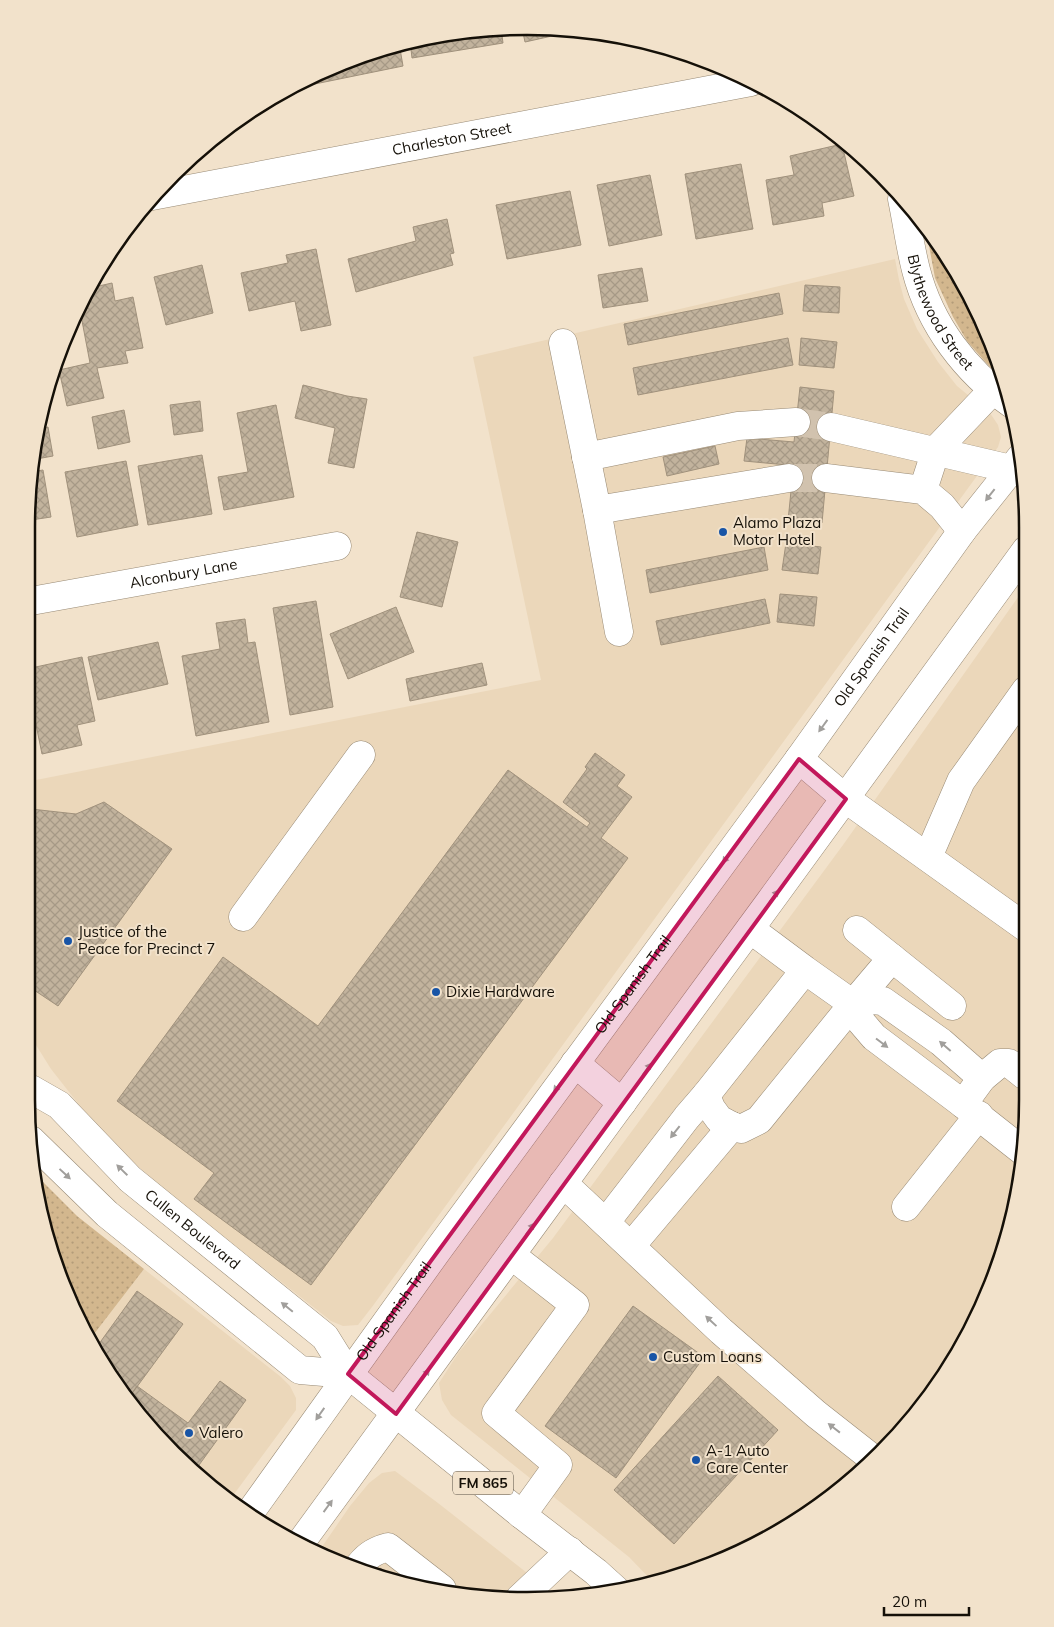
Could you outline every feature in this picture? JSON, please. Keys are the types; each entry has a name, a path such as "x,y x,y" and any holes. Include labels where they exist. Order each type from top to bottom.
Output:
{"main road":[{"name":"Charleston Street","path":"166,193 741,84"},
{"name":"Blythewood Street","path":"905,212 916,271 940,330 955,351 1001,397"},
{"path":"563,343 620,632"},
{"path":"923,490 936,450 1002,398"},
{"path":"586,457 738,426 796,422"},
{"path":"831,426 936,450 1015,463"},
{"name":"Old Spanish Trail","path":"253,1508 348,1374 799,759 962,531 1015,464"},
{"path":"597,510 789,478"},
{"path":"826,478 923,490 942,506 962,531"},
{"name":"Alconbury Lane","path":"35,599 338,546"},
{"path":"304,1538 846,799 1019,560"},
{"path":"928,857 961,781 1019,700"},
{"path":"242,916 361,755"},
{"path":"799,759 846,799 1019,923"},
{"path":"750,929 853,1004 862,1023 874,1037 971,1109 1017,1146"},
{"path":"857,930 952,1006"},
{"path":"706,1095 719,1119 732,1126 740,1129 758,1120 892,958"},
{"path":"606,1222 687,1117 805,970"},
{"path":"853,1004 872,1000 883,1001 941,1042 982,1078"},
{"path":"906,1207 971,1109 982,1078 1000,1063 1004,1062 1009,1063 1019,1071"},
{"path":"575,1063 622,1102"},
{"name":"Cullen Boulevard","path":"35,1091 58,1105 130,1178 325,1338 348,1374 570,1551 610,1585"},
{"path":"631,1246 732,1126"},
{"path":"37,1146 107,1214 300,1370 348,1374"},
{"path":"563,1183 721,1331 816,1414 868,1455"},
{"path":"511,1255 575,1305 496,1413 558,1465 522,1514"},
{"path":"361,1563 366,1557 377,1550 388,1547 435,1584"},
{"path":"526,1592 570,1551"}],"highlighted area":[{"path":"799,759 846,799 396,1414 348,1374"}],"shaded area":[{"path":"929,244 953,281 968,309 993,370 967,341 953,317 935,278"},
{"path":"895,259 904,299 917,329 938,362 957,386 990,413 998,425 1001,437 998,447 372,1307 358,1325 343,1326 331,1321 171,1195 124,1154 84,1111 51,1069 35,1043 35,780 541,680 473,357"},
{"path":"1019,596 1018,1132 1010,1196 993,1258 982,1288 953,1346 917,1400 875,1448 851,1470 800,1509 745,1541 685,1566 648,1577 629,1557 451,1415 442,1400 439,1383 459,1352 553,1238 843,845"},
{"path":"42,1180 77,1216 144,1269 94,1334 72,1288 61,1258"},
{"path":"144,1269 281,1377 290,1386 296,1398 296,1410 234,1495 179,1448 157,1424 118,1373 94,1334"},
{"path":"395,1471 550,1591 495,1591 431,1583 369,1566 322,1547 350,1506 369,1483 382,1473"}],"building":[{"path":"524,35 553,36 525,42"},
{"path":"502,36 503,43 412,58 411,49 431,44"},
{"path":"401,52 403,66 312,85 339,72"},
{"path":"837,145 844,151 854,196 822,203 824,216 773,225 766,180 794,175 790,156"},
{"path":"741,164 753,229 696,239 685,174"},
{"path":"650,175 662,235 609,246 597,185"},
{"path":"570,191 581,245 507,259 496,205"},
{"path":"447,219 454,253 450,254 453,265 356,292 348,259 416,241 413,227"},
{"path":"316,249 331,325 301,331 295,301 249,311 241,273 288,263 286,255"},
{"path":"202,265 213,313 166,325 154,277"},
{"path":"642,268 648,301 603,308 598,275"},
{"path":"112,283 115,301 133,297 143,348 125,351 128,363 97,368 104,398 67,406 60,373 61,370 90,363 82,319 98,286"},
{"path":"805,285 840,287 839,313 803,311"},
{"path":"779,293 783,314 628,345 624,324"},
{"path":"788,338 793,365 638,395 633,368"},
{"path":"801,338 837,342 834,368 799,365"},
{"path":"303,385 367,399 354,468 328,463 335,428 295,418"},
{"path":"800,387 834,391 822,523 788,521 791,491 787,465 744,461 747,438 794,442"},
{"path":"200,401 203,431 174,435 170,405"},
{"path":"276,405 294,497 224,510 218,477 248,472 237,413"},
{"path":"124,410 130,442 98,449 92,417"},
{"path":"48,427 53,456 40,458 44,431 45,428"},
{"path":"715,446 719,464 667,476 663,457"},
{"path":"202,455 212,514 148,525 138,466"},
{"path":"126,461 138,525 77,537 65,472"},
{"path":"43,470 51,517 35,519 36,495 38,471"},
{"path":"417,532 458,542 442,607 400,597"},
{"path":"786,543 821,547 818,574 782,570"},
{"path":"764,547 768,570 650,593 646,570"},
{"path":"780,594 817,597 814,626 777,622"},
{"path":"765,599 770,623 661,645 656,621"},
{"path":"316,601 333,707 290,715 273,608"},
{"path":"396,607 414,652 348,679 330,634"},
{"path":"245,619 248,643 255,642 269,722 196,736 182,656 220,649 216,623"},
{"path":"158,642 168,684 98,700 88,657"},
{"path":"82,657 95,721 77,725 82,745 42,754 35,720 35,667"},
{"path":"482,663 487,685 410,701 406,679"},
{"name":"Dixie Hardware","path":"595,753 625,775 617,786 632,797 601,838 628,858 311,1285 194,1199 214,1173 117,1101 223,957 318,1026 508,770 587,827 590,823 563,802 587,769 585,767"},
{"name":"Justice of the Peace for Precinct 7","path":"104,802 172,849 58,1006 35,991 35,809 76,814"},
{"path":"137,1291 183,1324 132,1393 99,1343"},
{"path":"633,1306 704,1357 616,1478 545,1426"},
{"name":"A-1 Auto Care Center","path":"718,1376 778,1430 674,1544 614,1490"},
{"name":"Valero","path":"220,1381 246,1400 198,1466 157,1424 132,1393 137,1386 188,1423"}],"tunnel":[{"path":"796,422 831,427"},
{"path":"789,478 826,478"}],"place":[{"name":"Alamo Plaza Motor Hotel","path":"723,532"},
{"name":"Justice of the Peace for Precinct 7","path":"68,941"},
{"name":"Dixie Hardware","path":"436,992"},
{"name":"Custom Loans","path":"653,1357"},
{"name":"Valero","path":"189,1433"},
{"name":"A-1 Auto Care Center","path":"696,1460"}]}
